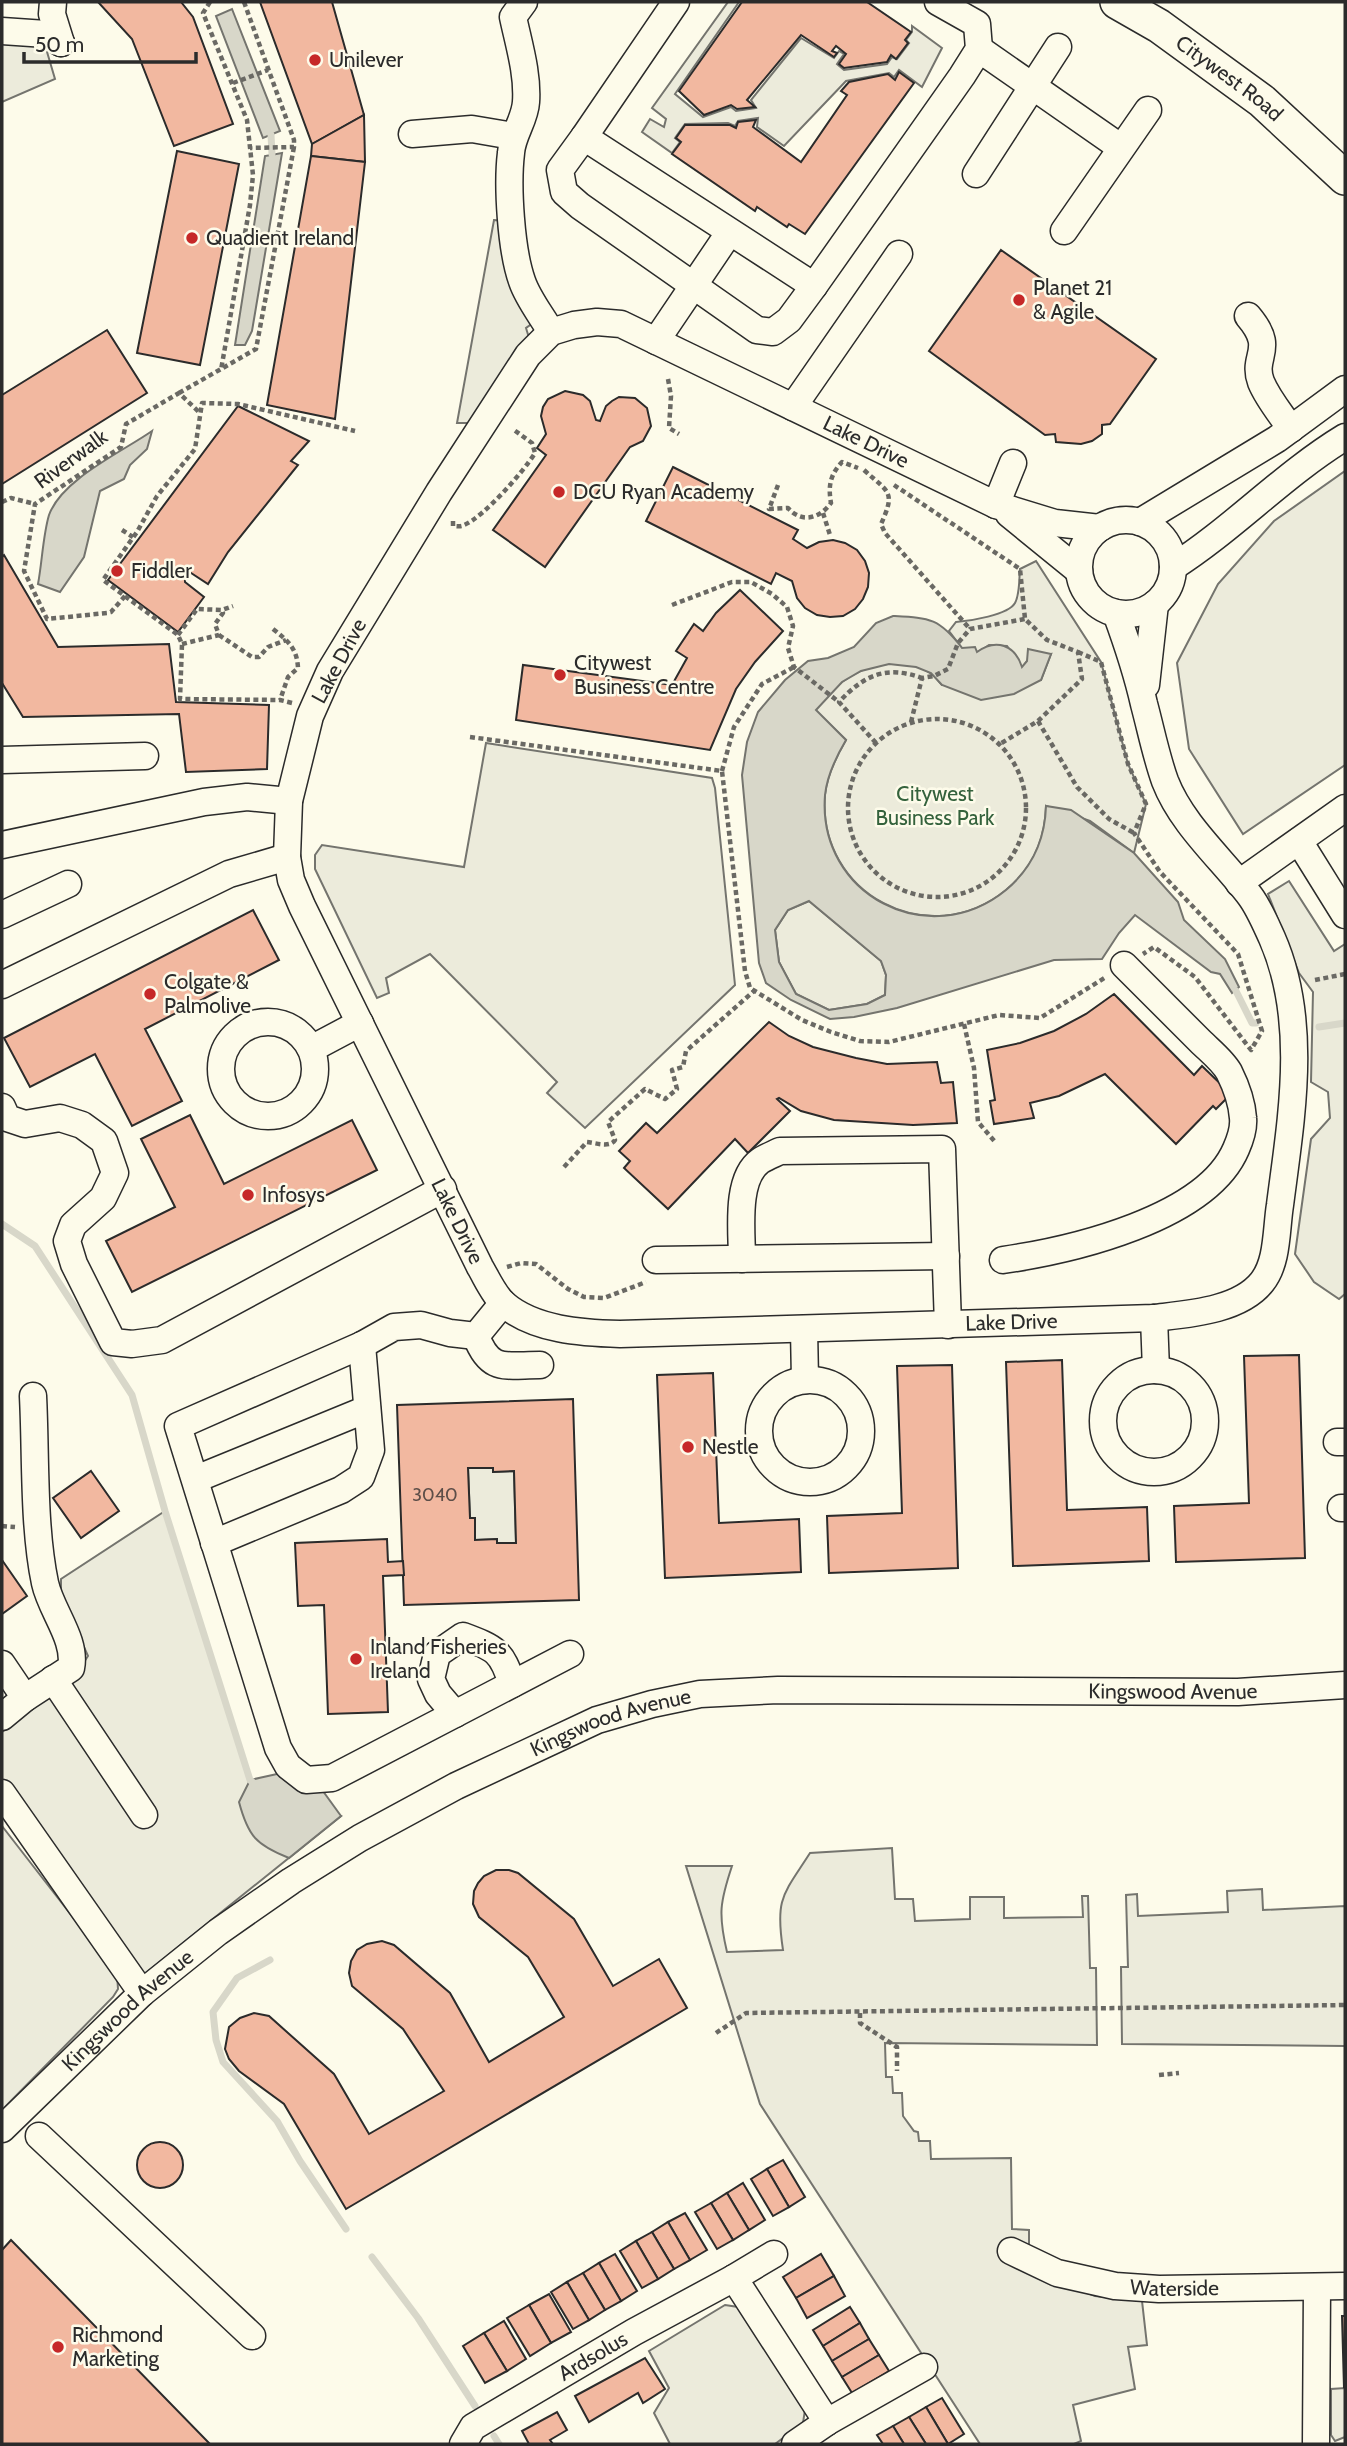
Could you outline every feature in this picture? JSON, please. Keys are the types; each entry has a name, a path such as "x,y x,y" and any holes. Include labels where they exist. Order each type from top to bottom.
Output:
{"main road":[{"name":"Citywest Road","path":"1116,2 1159,26 1262,101 1341,179"}],"street":[{"path":"2,31 46,34 61,43 52,14 52,2"},
{"path":"524,2 513,17 524,70 527,104 513,136 510,154 513,235 522,281 551,332"},
{"path":"676,2 560,170 564,192 757,330 773,332 789,320 814,286 979,49 976,24 938,2"},
{"path":"976,174 1058,47"},
{"path":"979,49 1120,147"},
{"path":"1064,230 1148,110"},
{"path":"412,134 472,129 513,136"},
{"path":"584,137 814,286"},
{"path":"656,341 729,233"},
{"path":"793,407 899,254"},
{"path":"1248,316 1261,334 1263,342 1259,372 1261,382 1291,429"},
{"name":"Lake Drive","path":"1100,528 1055,523 996,505 621,324 597,322 551,332 528,355 439,492 330,670 312,711 289,801 288,857 291,880 302,906 480,1267 503,1303 546,1326 592,1333 804,1329 1154,1318 1210,1311 1243,1297 1261,1284 1273,1260 1289,1122 1294,1045 1289,995 1273,939 1252,898 1197,831 1166,783 1134,665 1116,613"},
{"path":"1140,522 1291,429 1345,389"},
{"path":"1173,567 1203,547 1325,449 1345,437"},
{"path":"996,505 1013,463"},
{"name":"Lake Drive","path":"996,505 1079,571"},
{"path":"1112,522 1140,522 1153,528 1164,539 1171,552 1173,567 1165,594 1155,604 1143,611 1116,613 1102,608 1090,598 1082,585 1079,571 1083,547 1100,528 1112,522"},
{"name":"Lake Drive","path":"1144,704 1155,604"},
{"path":"2,760 145,756"},
{"path":"2,845 204,802 247,797 289,801"},
{"path":"1239,883 1345,808"},
{"path":"1299,841 1345,915"},
{"path":"2,985 229,874 288,857"},
{"path":"2,915 68,884"},
{"path":"1003,1260 1049,1253 1119,1233 1172,1208 1209,1186 1229,1165 1240,1139 1244,1120 1237,1092 1227,1069 1124,965"},
{"path":"311,1049 360,1023"},
{"path":"2,1107 8,1118 24,1124 60,1118 82,1125 104,1141 115,1173 103,1198 73,1225 67,1241 74,1264 113,1342 132,1344 162,1340 443,1189"},
{"path":"1244,1120 1289,1122"},
{"path":"743,1259 742,1200 747,1177 758,1162 780,1151 942,1149 948,1325"},
{"path":"654,1270 743,1259 946,1256"},
{"path":"476,1336 503,1303"},
{"path":"1154,1318 1156,1370"},
{"path":"476,1336 450,1334 421,1325 394,1327 362,1345 178,1426 278,1748 288,1766 306,1780 332,1778 570,1654"},
{"path":"804,1329 805,1380"},
{"path":"476,1336 487,1359 498,1365 540,1365"},
{"path":"214,1543 341,1490 361,1477 371,1451 362,1345"},
{"path":"2,1717 25,1698 71,1668 74,1655 47,1594 41,1565 33,1396"},
{"path":"196,1479 367,1409"},
{"path":"455,1714 438,1694 431,1679 438,1654 463,1636 489,1646 505,1662 512,1684"},
{"path":"2,1664 25,1698"},
{"path":"53,1679 144,1815"},
{"name":"Kingswood Avenue","path":"2,2129 142,1993 239,1917 291,1881 360,1838 456,1786 597,1720 700,1694 778,1690 1238,1692 1345,1685"},
{"path":"2,1793 142,1993"},
{"path":"39,2136 251,2336"},
{"name":"Waterside","path":"1011,2251 1057,2273 1115,2286 1158,2289 1345,2286"},
{"name":"Ardsolus","path":"463,2444 473,2427 634,2332 774,2254"},
{"path":"734,2278 827,2422"},
{"path":"1316,2444 1317,2288"},
{"path":"795,2444 827,2422 924,2367"}],"path":[{"path":"210,2 204,13 247,120 253,176 221,370"},
{"name":"Riverwalk","path":"125,596 111,612 47,619 24,571 35,504 121,447 126,424 256,349 290,147 289,126 244,2"},
{"path":"233,83 268,70"},
{"path":"250,148 290,147"},
{"path":"668,379 671,396 669,428 679,434"},
{"path":"179,393 198,411"},
{"path":"312,711 280,700 180,699 181,644 178,635 103,580 157,496 195,449 198,411 202,403 218,402 355,431"},
{"path":"453,521 453,526 463,526 479,515 526,468 536,453 532,443 514,430"},
{"path":"778,485 769,509 788,508 802,517 810,518 823,513 831,503 828,490 833,472 842,462 880,476"},
{"path":"864,470 888,492 890,500 880,524 885,533 970,629"},
{"path":"890,483 1020,569 1026,619 1048,640 1101,662 1128,764 1146,804 1134,833"},
{"path":"2,502 11,498 35,504"},
{"path":"823,513 830,535"},
{"path":"122,530 133,537"},
{"path":"672,604 732,582 751,582 772,594 787,607 793,626 788,648 796,668 839,702 876,743"},
{"path":"178,635 197,609 222,610 233,606"},
{"path":"222,610 223,614 215,624 219,635 252,657 259,657 268,647 286,640"},
{"path":"839,702 856,684 882,672 907,673 922,678 934,676 948,669 958,643 970,629 1026,619"},
{"path":"273,629 294,647 298,668 288,677 280,700"},
{"path":"181,644 219,635"},
{"path":"1000,744 1038,721 1082,679 1078,652"},
{"path":"796,668 762,684 734,727 722,771 745,971 750,988 802,1020 831,1032 860,1041 889,1042 999,1015 1040,1018 1154,947 1195,977 1251,1050 1262,1031 1238,954 1160,872 1134,833 1109,819 1077,787 1038,721"},
{"path":"911,722 922,678"},
{"path":"935,718 958,721 981,729 1000,744 1018,768 1027,797 1025,828 1014,856 993,879 967,894 936,898 906,893 880,878 860,855 849,827 848,796 857,767 876,743 911,722 935,718"},
{"path":"470,737 722,771"},
{"path":"1315,980 1345,974"},
{"path":"564,1167 587,1142 610,1145 614,1143 608,1122 645,1089 665,1099 677,1089 672,1070 683,1067 686,1051 754,990"},
{"path":"964,1024 974,1068 978,1122 996,1143"},
{"path":"507,1267 521,1263 536,1264 568,1289 584,1297 604,1298 619,1294 654,1270"},
{"path":"716,2032 746,2013 1345,2005"},
{"path":"860,2013 860,2023 897,2047 897,2071"},
{"path":"1159,2075 1179,2073"}],"green space":[{"path":"728,2 739,2 675,94 703,117 731,107 736,111 756,108 751,100 801,38 834,58 839,51 844,54 837,64 844,70 887,64 892,57 897,59 909,43 906,40 912,32 912,26 942,48 922,87 899,70 894,77 889,73 846,81 784,146 757,127 758,118 738,121 735,126 728,123 685,124 675,138 680,142 672,153 642,132 650,119 664,127 666,119 652,108"},
{"path":"2,36 45,45 55,79 2,102"},
{"path":"494,220 503,221 533,323 526,328 530,341 470,423 457,423"},
{"path":"1345,471 1345,765 1243,834 1189,749 1177,663 1218,584 1274,521"},
{"name":"Citywest Business Park","path":"1036,561 1101,662 1128,764 1146,804 1134,853 1090,821 1046,806 1040,842 1030,863 1006,890 976,908 944,916 913,914 884,903 858,885 839,860 827,830 826,788 846,740 815,710 851,676 885,664 920,668 932,674 942,685 1041,680 1051,654 1027,661 1022,668 1007,646 989,645 977,653 962,648 949,631 956,622 988,617 1011,607 1018,595 1020,569"},
{"path":"486,743 712,778 715,788 735,985 585,1128 547,1093 557,1082 430,954 386,978 389,993 377,998 315,869 315,855 322,845 464,867"},
{"path":"1289,881 1334,951 1345,944 1345,1294 1339,1299 1314,1282 1295,1254 1311,1139 1330,1118 1328,1092 1311,1082 1313,992 1299,973 1268,894"},
{"path":"809,901 881,961 886,975 885,995 867,1004 829,1010 796,994 779,962 775,930 788,910"},
{"path":"468,1468 493,1468 493,1472 514,1471 516,1543 497,1543 497,1539 475,1540 475,1518 470,1518"},
{"path":"165,1511 249,1779 341,1816 142,1976 2,1785 2,1732 78,1671 88,1656 61,1596 61,1579"},
{"path":"2,1826 117,1974 118,1989 2,2110"},
{"path":"892,1848 895,1899 913,1899 915,1921 970,1919 970,1897 1004,1897 1004,1918 1083,1917 1082,1896 1088,1896 1090,1968 1096,1968 1097,2045 885,2043 886,2077 892,2077 893,2093 902,2093 903,2116 914,2131 918,2132 919,2141 930,2141 931,2159 1011,2158 1012,2229 1029,2230 1029,2245 1010,2242 1056,2281 1095,2296 1142,2301 1147,2345 1128,2347 1135,2389 1073,2405 1081,2441 1074,2444 980,2444 760,2104 686,1866 732,1866 722,1908 722,1928 727,1952 783,1950 780,1919 783,1898 810,1853"},
{"path":"1262,1889 1263,1910 1345,1906 1345,2046 1122,2044 1121,1967 1128,1967 1126,1895 1137,1894 1138,1916 1228,1912 1227,1891"},
{"path":"725,2305 738,2307 805,2410 803,2423 775,2444 670,2444 654,2413 669,2388 649,2351"},
{"path":"1345,2388 1345,2437 1335,2441 1331,2435 1331,2389"}],"shaded area":[{"path":"232,9 280,131 263,138 216,16"},
{"path":"282,153 252,331 245,345 235,345 265,156"},
{"path":"152,431 147,449 130,465 124,479 100,491 84,557 60,592 38,584 47,523 56,502 79,478"},
{"path":"893,616 925,619 940,625 962,648 975,647 977,652 991,645 1004,646 1015,653 1022,667 1027,661 1028,649 1051,654 1041,680 1014,694 981,700 942,685 931,673 916,667 889,664 861,671 842,682 816,710 846,740 832,766 826,788 827,830 839,861 858,886 884,904 913,914 944,916 976,908 1006,890 1030,863 1040,842 1046,806 1071,810 1134,853 1178,902 1184,920 1225,959 1239,987 1232,993 1220,974 1211,972 1135,915 1102,959 1054,960 897,1008 854,1017 830,1019 791,1000 766,983 759,963 742,775 747,742 758,712 785,680 808,661 828,658 854,647 876,623","holes":["809,901 881,961 886,975 885,995 867,1004 829,1010 796,994 779,962 775,930 788,910"]},
{"path":"286,1772 320,1787 341,1816 289,1858 269,1849 255,1838 246,1823 239,1802 250,1780"}],"building":[{"path":"98,2 181,2 193,17 233,124 174,146 132,39"},
{"name":"Unilever","path":"260,2 332,2 364,115 312,144"},
{"path":"742,2 867,2 911,32 905,40 908,43 896,59 891,55 887,62 844,68 839,64 846,54 836,46 832,51 837,53 834,57 801,35 747,100 755,107 737,109 731,105 704,115 679,91"},
{"path":"899,72 914,83 805,234 789,224 787,227 757,207 755,211 672,154 681,142 676,138 685,125 730,125 736,128 738,122 756,120 753,127 801,162 847,95 841,91 849,82 888,74 895,80"},
{"path":"364,115 365,162 311,156 312,144"},
{"name":"Quadient Ireland","path":"177,151 239,164 200,365 137,353"},
{"path":"311,156 365,162 335,419 267,405"},
{"name":"Planet 21 & Agile","path":"1001,250 1156,359 1110,424 1102,425 1102,434 1092,441 1081,444 1056,442 1055,434 1045,435 929,351"},
{"path":"107,330 147,393 2,484 2,395"},
{"name":"DCU Ryan Academy","path":"565,391 583,395 590,401 596,420 600,421 606,406 612,401 619,397 635,398 647,408 651,426 643,441 630,447 545,567 493,530 546,455 537,448 546,434 541,416 543,407 548,399"},
{"path":"238,406 309,441 291,461 298,465 228,552 208,584 185,569 185,582 204,597 178,632 108,580"},
{"path":"673,467 798,530 793,539 807,548 819,542 833,540 857,550 869,573 868,587 863,599 855,609 843,616 817,615 805,608 797,598 792,581 776,573 771,584 646,521"},
{"path":"4,555 58,647 169,644 176,702 269,705 267,769 186,772 179,714 23,717 2,683"},
{"name":"Citywest Business Centre","path":"740,590 783,631 755,662 736,689 710,750 516,720 523,665 672,685 687,658 676,651 694,624 703,631 716,613"},
{"name":"Colgate & Palmolive","path":"253,910 279,960 145,1029 182,1101 132,1126 95,1054 30,1087 4,1038"},
{"path":"1114,994 1194,1075 1202,1066 1231,1094 1216,1109 1213,1106 1176,1144 1105,1074 1059,1096 1030,1103 1034,1118 994,1124 990,1101 995,1100 987,1050 1020,1043 1054,1031 1086,1014"},
{"path":"769,1022 789,1036 813,1047 856,1058 887,1064 937,1062 941,1083 953,1082 957,1123 913,1125 834,1120 801,1111 779,1098 777,1099 790,1111 748,1153 735,1139 668,1209 624,1168 630,1161 619,1151 646,1123 657,1133"},
{"name":"Infosys","path":"190,1115 224,1184 352,1120 377,1170 132,1292 106,1241 175,1207 141,1139"},
{"path":"1299,1355 1305,1558 1176,1562 1174,1506 1249,1503 1244,1356"},
{"path":"1062,1360 1067,1510 1147,1507 1149,1561 1013,1566 1006,1362"},
{"path":"952,1365 958,1568 829,1573 827,1516 902,1513 897,1366"},
{"name":"Nestle","path":"713,1373 719,1523 799,1519 801,1572 665,1578 657,1375"},
{"path":"573,1399 579,1600 404,1605 397,1405","holes":["468,1468 493,1468 493,1472 514,1471 516,1543 497,1543 497,1539 475,1540 475,1518 470,1518"]},
{"path":"91,1471 119,1511 81,1538 53,1498"},
{"name":"Inland Fisheries Ireland","path":"387,1539 388,1562 403,1561 404,1575 383,1576 388,1712 328,1714 324,1605 298,1606 295,1543"},
{"path":"2,1560 27,1596 2,1614"},
{"path":"496,1870 518,1873 574,1919 613,1986 659,1959 687,2008 346,2209 284,2104 239,2071 229,2059 225,2049 229,2027 240,2018 254,2013 269,2016 334,2074 369,2134 444,2091 403,2029 352,1986 349,1973 351,1961 357,1950 367,1944 382,1941 394,1945 450,1993 489,2062 564,2017 528,1957 479,1917 473,1904 474,1891 484,1876"},
{"path":"160,2142 169,2143 176,2149 182,2156 182,2174 176,2181 169,2187 160,2188 151,2187 144,2181 138,2174 137,2165 138,2156 144,2149 151,2143"},
{"path":"783,2160 805,2197 789,2207 767,2169"},
{"path":"767,2169 789,2207 773,2216 751,2179"},
{"path":"743,2183 765,2220 749,2230 727,2193"},
{"path":"727,2193 749,2230 733,2240 711,2203"},
{"path":"711,2203 733,2240 717,2249 695,2212"},
{"path":"685,2213 707,2250 690,2260 668,2222"},
{"path":"668,2222 690,2260 674,2269 652,2232"},
{"path":"652,2232 674,2269 658,2279 636,2241"},
{"name":"Richmond Marketing","path":"11,2240 210,2444 2,2444 2,2250"},
{"path":"636,2241 658,2279 642,2288 620,2251"},
{"path":"615,2254 637,2291 621,2301 599,2263"},
{"path":"821,2254 834,2276 796,2298 783,2277"},
{"path":"599,2263 621,2301 605,2310 583,2273"},
{"path":"583,2273 605,2310 589,2320 567,2282"},
{"path":"834,2276 845,2296 807,2318 796,2298"},
{"path":"567,2282 589,2320 573,2329 551,2292"},
{"path":"549,2294 571,2332 551,2343 529,2305"},
{"path":"529,2305 551,2343 530,2356 507,2318"},
{"path":"850,2307 860,2323 823,2346 813,2330"},
{"path":"1342,2316 1345,2316 1344,2388"},
{"path":"504,2321 526,2359 507,2371 484,2333"},
{"path":"860,2323 869,2339 832,2361 823,2346"},
{"path":"484,2333 507,2371 485,2383 463,2346"},
{"path":"869,2339 879,2355 842,2377 832,2361"},
{"path":"879,2355 889,2371 852,2393 842,2377"},
{"path":"645,2358 665,2389 643,2403 638,2393 589,2422 575,2396"},
{"path":"942,2398 964,2434 948,2444 926,2407"},
{"path":"926,2407 948,2444 926,2444 909,2417"},
{"path":"557,2412 567,2430 550,2440 553,2444 529,2444 522,2431"},
{"path":"909,2417 926,2444 904,2444 893,2426"},
{"path":"893,2426 904,2444 883,2444 877,2435"}],"waterway":[{"path":"271,135 272,154"},
{"path":"1236,991 1252,1023 1256,1023"},
{"path":"1319,1027 1345,1023"},
{"path":"2,1224 35,1246 132,1395 165,1511 250,1780 257,1786"},
{"path":"270,1960 237,1978 213,2012 216,2040 223,2062 277,2121 300,2161 346,2229"},
{"path":"372,2257 418,2318 475,2406"},
{"path":"494,2436 499,2444"}],"place":[{"name":"Unilever","path":"315,60"},
{"name":"Quadient Ireland","path":"192,238"},
{"name":"Planet 21 & Agile","path":"1019,300"},
{"name":"DCU Ryan Academy","path":"559,492"},
{"name":"Fiddler","path":"117,571"},
{"name":"Citywest Business Centre","path":"560,675"},
{"name":"Colgate & Palmolive","path":"150,994"},
{"name":"Infosys","path":"248,1195"},
{"name":"Nestle","path":"688,1447"},
{"name":"Inland Fisheries Ireland","path":"356,1659"},
{"name":"Richmond Marketing","path":"58,2347"}]}
